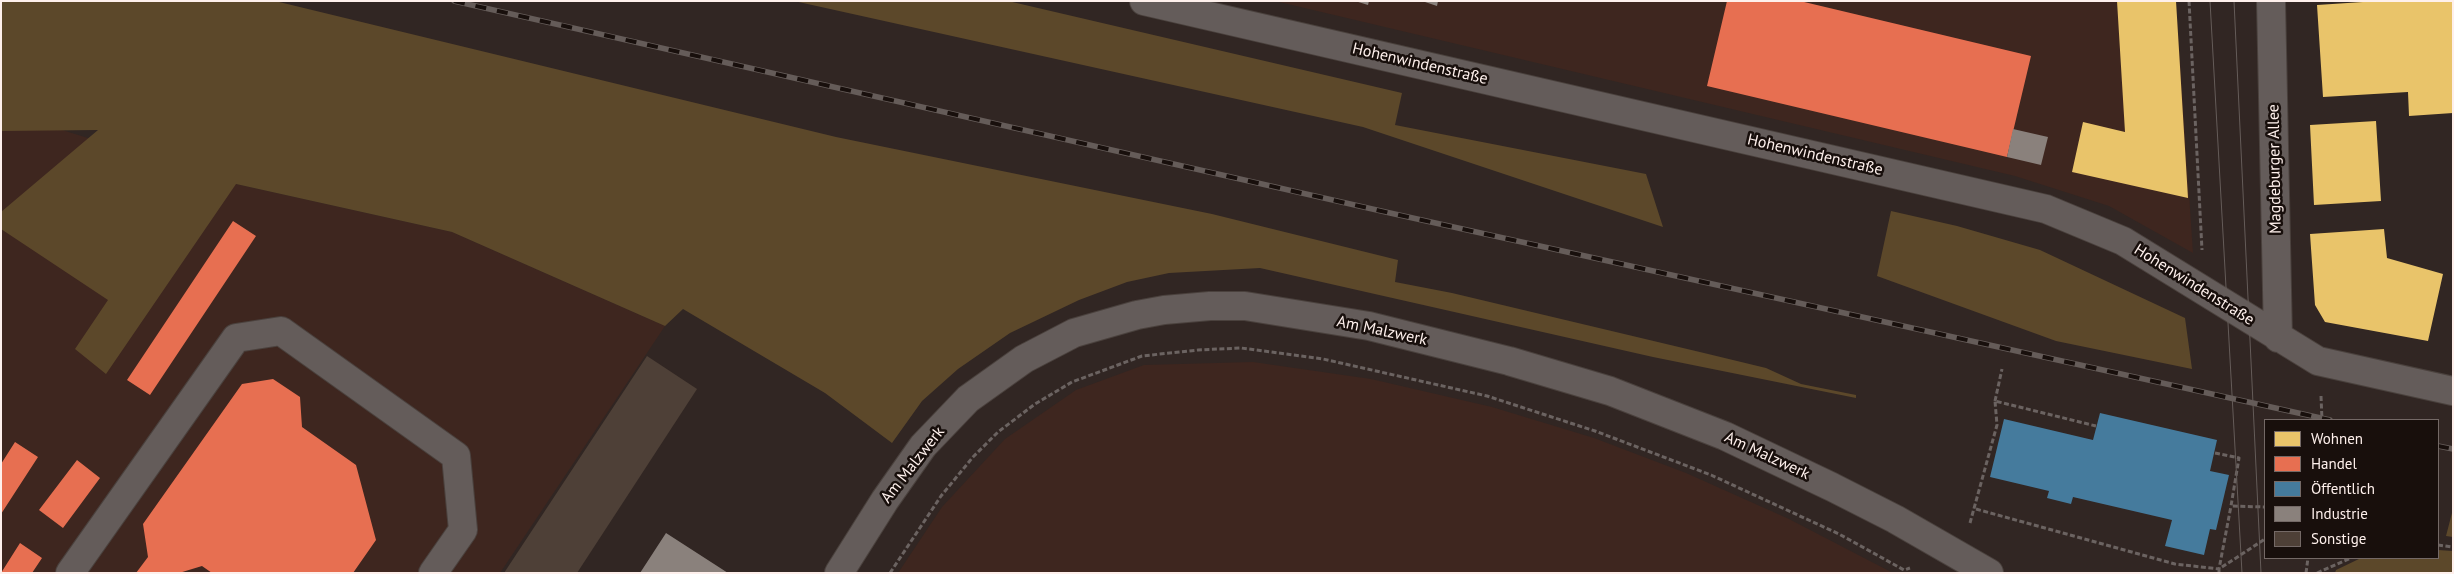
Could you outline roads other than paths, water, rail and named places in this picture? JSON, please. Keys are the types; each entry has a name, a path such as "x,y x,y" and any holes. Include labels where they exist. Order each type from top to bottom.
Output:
{"street":[{"name":"Hohenwindenstraße","path":"1144,1 2046,209 2123,241 2318,361 2453,391"},
{"name":"Magdeburger Allee","path":"2271,1 2278,338"},
{"name":"Am Malzwerk","path":"839,573 885,500 923,446 968,399 1024,359 1074,333 1137,315 1164,310 1210,306 1245,306 1369,326 1509,361 1610,391 1725,436 1896,519 1958,564 1989,573"},
{"path":"70,573 236,338 281,331 456,456 463,530 433,573"}],"tram line":[{"path":"2210,1 2242,573"},
{"path":"2234,1 2261,573"}],"railway":[{"path":"454,1 1390,213 2325,419"},
{"path":"2439,446 2453,449"}]}
